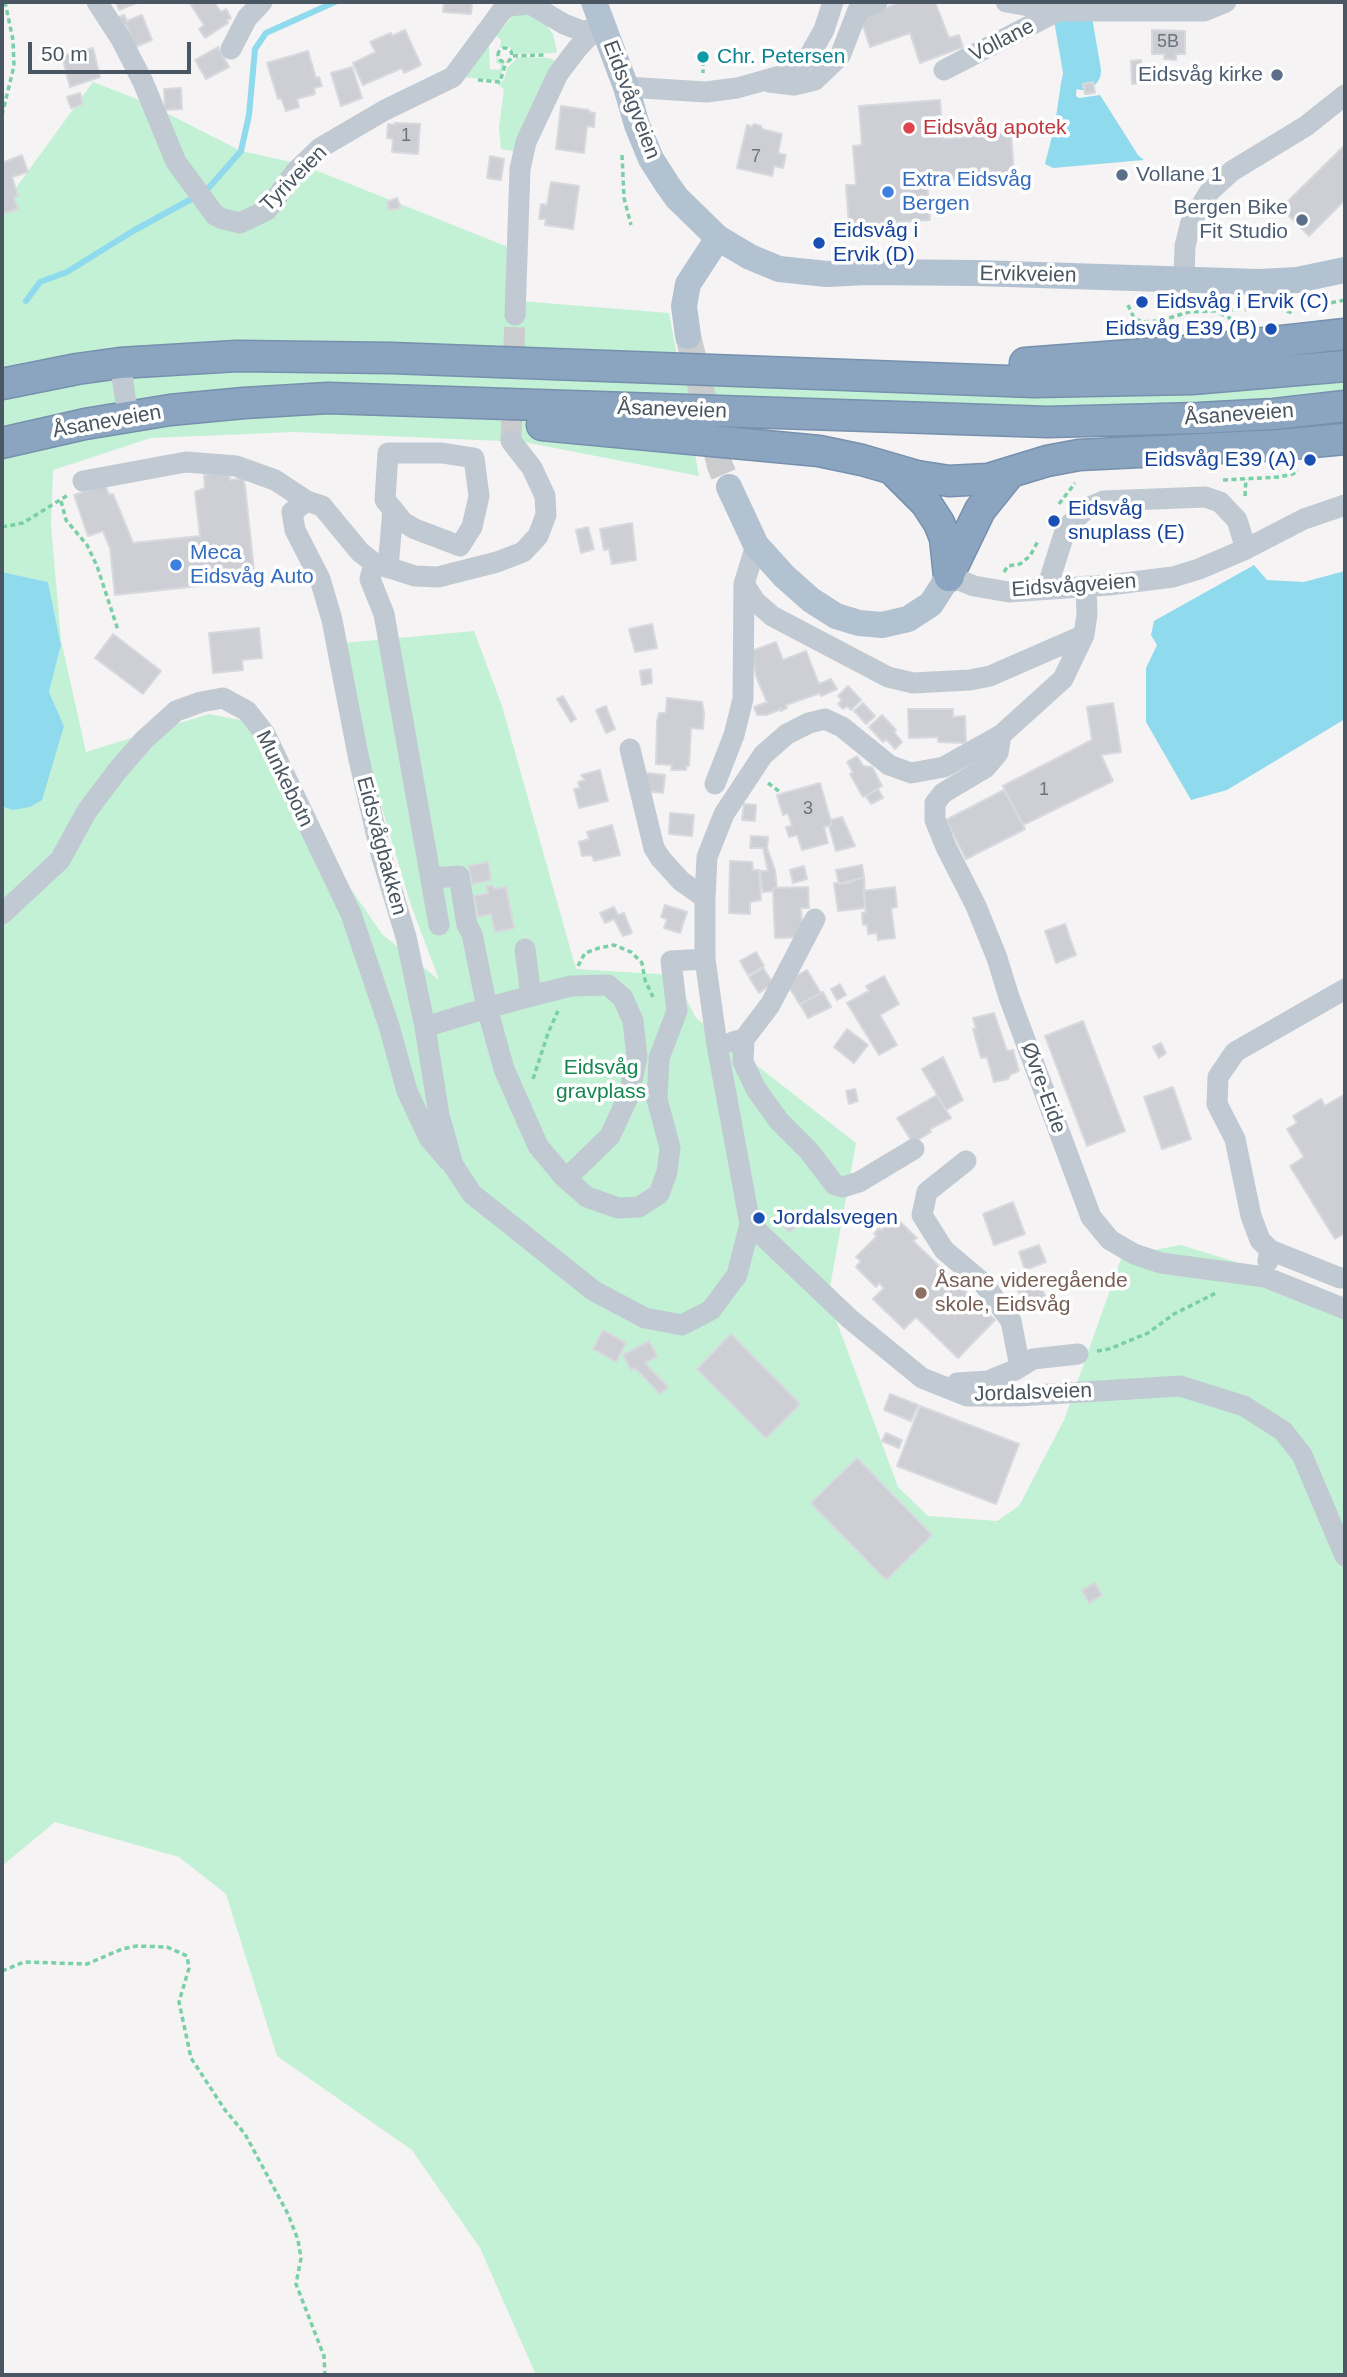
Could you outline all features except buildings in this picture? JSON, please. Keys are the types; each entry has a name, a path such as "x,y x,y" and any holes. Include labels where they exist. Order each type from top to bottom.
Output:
{"highway":[{"path":"611,368 659,352 1038,363 1238,347 1345,334"},
{"name":"Åsaneveien","path":"2,384 120,363 200,357 282,356 1034,382 1192,379 1345,366"},
{"path":"328,398 389,417 561,426 842,454 916,476 949,481 969,481 1009,474 1047,461 1079,455 1280,446 1345,439"},
{"name":"Åsaneveien","path":"2,443 128,416 232,404 328,398 934,419 1129,421 1274,414 1345,406"},
{"path":"892,469 926,503 939,523 945,538 949,576"},
{"path":"949,576 980,510 1009,474"}],"main road":[{"name":"Eidsvågveien","path":"594,2 651,159 677,198 718,238"},
{"name":"Ervikveien","path":"718,238 750,257 779,269 806,274 867,272 1186,289 1297,280 1345,270"},
{"path":"688,336 684,306 688,284 718,238"},
{"path":"729,487 756,545 784,576 811,600 836,616 859,623 882,625 908,619 931,604 949,576"}],"street":[{"name":"Tyriveien","path":"97,2 121,39 143,82 176,162 215,215 240,223 267,210 296,171 320,148 386,110 453,77 508,6 530,4 582,31 604,28"},
{"path":"231,49 247,18 262,2"},
{"path":"625,87 706,92 764,82 787,74 808,58 824,30 833,2"},
{"path":"764,82 794,85 816,80 840,56 858,10 877,2"},
{"path":"1006,2 1068,11"},
{"name":"Vollane","path":"944,70 1068,11 1204,11 1226,2"},
{"path":"514,316 520,169 526,142 545,100 571,56 588,37 604,28"},
{"path":"1186,289 1185,246 1191,222 1210,191 1232,171 1306,126 1345,96"},
{"path":"120,363 128,416"},
{"path":"83,481 186,462 236,466 275,481 307,501 322,506 360,552 381,565 415,576 438,577 497,562 523,552 538,536 546,515 545,496 532,468 512,441"},
{"path":"388,453 442,453 474,458 479,496 471,527 460,546 415,529 403,522 393,509 385,500 388,453"},
{"path":"1047,588 1066,528 1087,508 1104,502 1205,498 1220,502 1237,520 1246,549"},
{"name":"Eidsvågbakken","path":"307,501 292,512 295,530 320,579 332,620 358,755 381,853 406,937 425,1027 439,1115 453,1166 472,1195 594,1291 645,1318 682,1325 711,1311 737,1275 750,1224"},
{"name":"Eidsvågveien","path":"949,576 993,590 1009,592 1173,577 1246,549 1304,519 1345,505"},
{"path":"393,509 381,565 370,579 384,614 439,925"},
{"path":"715,784 734,735 743,699 744,584 756,545"},
{"path":"744,584 755,601 772,616 888,677 913,683 970,680 990,676 1084,635"},
{"path":"750,1224 717,1045 705,959 708,857 724,814 763,755 787,734 809,723 825,719 842,727 888,765 911,773 944,767 1001,735 1063,679 1084,635 1087,614 1086,586"},
{"name":"Munkebotn","path":"2,914 30,891 60,860 87,811 117,771 144,740 176,711 223,698 247,711 265,734 351,914 389,1026 407,1091 429,1138 453,1166"},
{"name":"Øvre-Eide","path":"1001,735 999,753 985,768 943,793 935,803 935,820 976,906 997,958 1091,1217 1110,1240 1134,1254 1161,1263 1265,1277 1343,1310"},
{"path":"630,749 654,848 681,881 705,898"},
{"path":"432,878 459,876 467,925 472,934 487,1008 504,1069 538,1146 564,1177 587,1197 618,1208 639,1207 659,1194 667,1172 670,1148 657,1099 659,1058 677,1011 671,961 705,959"},
{"path":"814,919 770,1005 744,1039 743,1062 756,1089 779,1121 835,1185 843,1187 859,1182 915,1149"},
{"path":"525,950 531,996"},
{"path":"425,1027 571,986 608,985 624,998 633,1021 636,1057 629,1095 610,1136 573,1172 564,1177"},
{"path":"1345,989 1235,1052 1218,1077 1217,1104 1235,1139 1251,1216 1260,1240 1270,1250 1345,1278"},
{"path":"717,1045 744,1039"},
{"path":"966,1161 927,1192 922,1215 944,1250 983,1283 1011,1321 1020,1367"},
{"name":"Jordalsveien","path":"750,1224 850,1319 922,1378 967,1396 1018,1396 1180,1386 1244,1406 1283,1431 1302,1455 1345,1556"},
{"path":"1265,1277 1270,1250"},
{"path":"941,1385 988,1381 1033,1359 1078,1354"}],"path":[{"path":"2,115 14,66 13,40 5,2"},
{"path":"506,62 498,58 500,49 508,48 513,56"},
{"path":"481,81 500,82 506,62 513,56 571,56"},
{"path":"1186,289 1189,312"},
{"path":"1301,299 1311,305 1345,300"},
{"path":"1128,305 1134,318 1142,322 1158,321 1189,312 1277,308 1295,314"},
{"path":"2,527 23,523 61,501 83,481"},
{"path":"61,501 66,520 87,545 97,566 118,630"},
{"path":"524,1115 548,1032 571,986"},
{"path":"1078,1354 1109,1349 1148,1333 1174,1314 1218,1292 1232,1282 1236,1274"},
{"path":"2,1971 24,1962 87,1964 122,1949 137,1946 167,1947 187,1956 189,1968 179,2002 191,2058 225,2110 245,2134 288,2214 298,2240 301,2258 296,2284 324,2356 325,2375"}],"green space":[{"path":"526,12 544,22 553,34 557,51 555,53 515,54 508,46 500,48 501,40 496,36 514,14"},
{"path":"489,45 490,69 500,70 501,64 496,63 497,57 504,65 500,79 498,81 463,77"},
{"path":"518,57 549,58 557,61 518,152 501,149 499,128 504,89 497,84 504,80 507,68"},
{"name":"Eidsvåg gravplass","path":"93,82 147,103 241,151 300,164 513,249 507,300 669,313 682,383 1016,395 1185,392 1345,381 1345,390 1194,405 1037,408 684,396 699,476 524,442 295,432 151,438 53,470 51,526 61,640 86,752 209,714 245,721 330,859 382,934 439,980 410,902 333,644 474,631 502,706 576,969 674,975 696,1018 856,1143 828,1298 898,1487 928,1516 997,1521 1019,1506 1064,1420 1122,1256 1181,1245 1281,1276 1345,1307 1345,2375 536,2375 480,2248 412,2150 277,2056 226,1894 179,1857 55,1822 2,1866 2,795 64,726 49,692 61,645 48,582 2,572 2,207"}],"water":[{"path":"1074,23 1082,71 1077,82 1076,96 1079,98 1100,95 1138,155 1144,160 1053,168 1045,164"},
{"path":"1254,565 1267,580 1304,582 1345,571 1345,719 1227,790 1191,800 1146,722 1146,668 1157,645 1151,635 1154,621"},
{"path":"2,572 48,582 61,645 49,692 64,726 42,800 30,807 13,810 4,807 2,795"}],"waterway":[{"path":"205,192 241,151 249,115 255,49 266,33 335,2"},
{"path":"1070,2 1082,71"},
{"path":"26,301 40,282 67,272 195,197"}],"tunnel":[{"path":"511,441 515,315"},
{"path":"688,336 720,466 729,487"}],"place":[{"name":"Chr. Petersen","path":"703,57"},
{"name":"Eidsvåg kirke","path":"1277,75"},
{"name":"Eidsvåg apotek","path":"909,128"},
{"name":"Vollane 1","path":"1122,175"},
{"name":"Extra Eidsvåg Bergen","path":"888,192"},
{"name":"Bergen Bike Fit Studio","path":"1302,220"},
{"name":"Eidsvåg i Ervik (D)","path":"819,243"},
{"name":"Eidsvåg i Ervik (C)","path":"1142,302"},
{"name":"Eidsvåg E39 (B)","path":"1271,329"},
{"name":"Eidsvåg E39 (A)","path":"1310,460"},
{"name":"Eidsvåg snuplass (E)","path":"1054,521"},
{"name":"Meca Eidsvåg Auto","path":"176,565"},
{"name":"Jordalsvegen","path":"759,1218"},
{"name":"Åsane videregående skole, Eidsvåg","path":"921,1293"}]}
